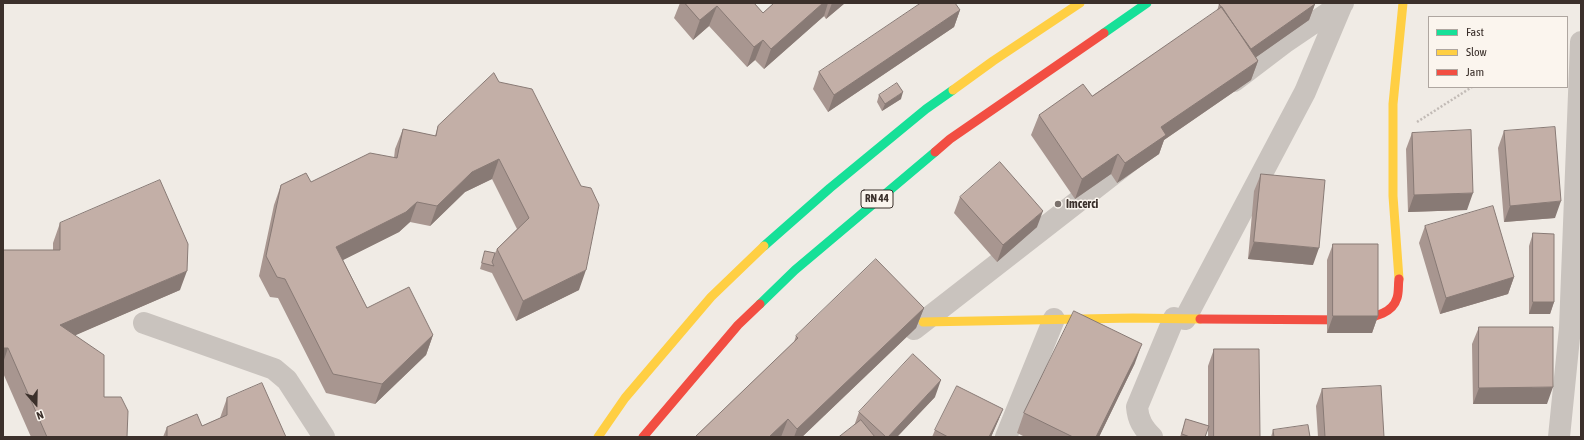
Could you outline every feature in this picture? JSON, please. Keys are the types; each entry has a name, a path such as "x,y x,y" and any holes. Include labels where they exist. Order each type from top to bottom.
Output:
{"main road":[{"path":"598,437 625,398 712,297 770,241 830,188 926,109 993,61 1080,3"},
{"name":"RN 44","path":"643,437 738,325 795,270 855,218 950,139 1147,3"},
{"path":"923,322 1179,318 1357,320 1378,316 1389,310 1397,299 1399,277 1393,196 1393,104 1403,3"}],"street":[{"path":"1221,91 1284,43 1342,4"},
{"path":"1152,437 1144,430 1139,421 1137,407 1179,318 1305,92 1342,4"},
{"path":"1560,437 1570,328 1578,153 1581,42"},
{"path":"899,341 1152,144"},
{"path":"1006,437 1054,319"},
{"path":"144,323 274,369 287,380 324,437"}],"path":[{"path":"1393,140 1428,114 1470,88"}],"building":[{"path":"685,3 754,3 763,13 774,3 823,3 771,49 763,40 754,47 717,6 700,20"},
{"path":"921,3 955,3 960,10 834,95 819,72"},
{"path":"1219,4 1315,4 1251,49"},
{"path":"1222,7 1258,61 1161,127 1166,135 1125,163 1118,154 1082,179 1039,115 1083,84 1092,96"},
{"path":"494,73 499,82 532,89 581,186 591,188 599,205 586,270 523,301 497,249 529,218 499,159 472,172 437,206 417,202 406,212 336,247 367,308 409,287 433,335 382,384 333,374 285,279 277,277 266,256 281,185 306,173 311,182 370,153 397,158 403,129 436,136 438,126"},
{"path":"897,83 903,92 885,104 879,95"},
{"path":"1555,127 1561,201 1510,206 1504,131"},
{"path":"1471,130 1473,193 1414,195 1412,133"},
{"path":"1000,162 1043,211 1003,245 960,197"},
{"path":"1261,174 1325,180 1319,248 1254,242"},
{"path":"160,180 188,244 187,271 60,325 104,355 104,397 121,397 128,411 127,437 47,437 8,348 3,348 3,250 60,250 60,223"},
{"path":"1493,206 1514,277 1446,298 1425,226"},
{"path":"1533,233 1554,234 1554,302 1533,302"},
{"path":"1333,244 1378,244 1378,316 1333,316"},
{"path":"485,251 495,253 492,262 494,266 482,263"},
{"path":"876,259 924,308 797,429 788,419 769,437 695,437 798,338 796,336"},
{"path":"1074,311 1142,344 1096,437 1073,437 1024,413"},
{"path":"1479,327 1553,327 1553,387 1479,388"},
{"path":"1214,349 1259,349 1260,437 1214,437"},
{"path":"913,354 941,380 888,437 886,437 859,412"},
{"path":"262,383 286,437 167,437 167,427 197,414 202,426 227,415 227,398"},
{"path":"957,386 1003,409 989,437 948,437 935,430"},
{"path":"1381,386 1384,437 1325,437 1322,389"},
{"path":"1186,419 1209,426 1205,437 1190,437 1182,434"},
{"path":"861,420 875,437 839,437"},
{"path":"1308,425 1310,437 1274,437 1273,430"}],"traffic: fast":[{"path":"1104,33 1147,3"},
{"path":"764,246 830,188 926,109 953,90"},
{"path":"760,304 795,270 935,152"}],"traffic: slow":[{"path":"953,90 993,61 1080,3"},
{"path":"1399,279 1393,196 1393,104 1403,3"},
{"path":"598,437 625,398 711,297 764,246"},
{"path":"923,322 1133,318 1200,319"}],"traffic: jam":[{"path":"935,152 950,139 1104,33"},
{"path":"1200,319 1363,319 1386,312 1391,308 1397,298 1399,279"},
{"path":"643,437 738,325 760,304"}],"place":[{"name":"Imcerci","path":"1058,204"}]}
